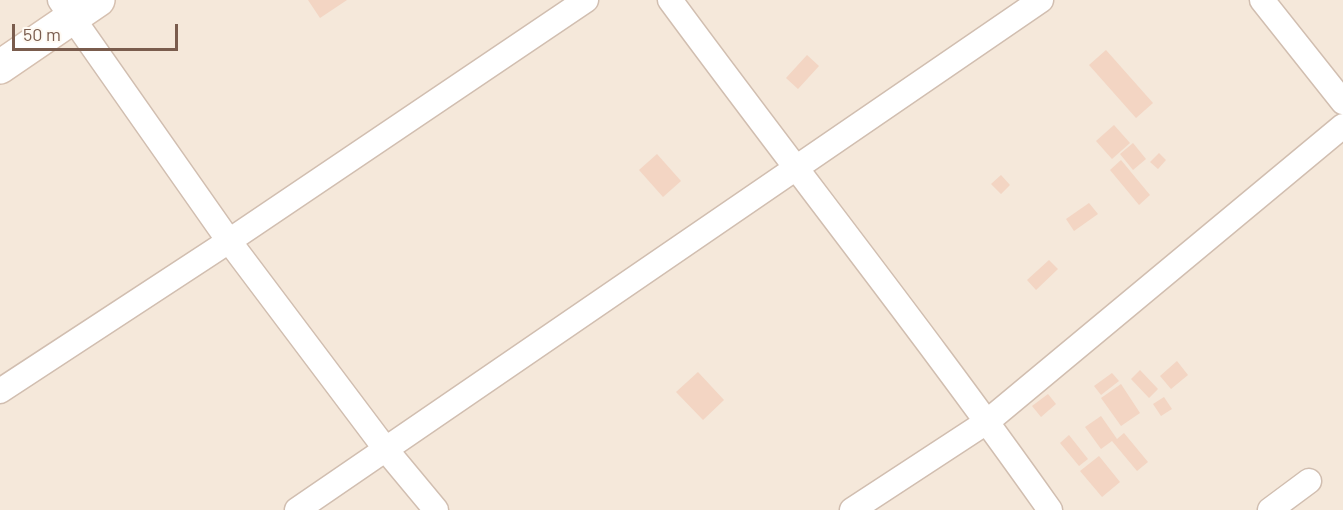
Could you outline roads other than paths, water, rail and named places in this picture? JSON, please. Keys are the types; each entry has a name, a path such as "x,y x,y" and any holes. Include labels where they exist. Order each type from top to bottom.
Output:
{"main road":[{"path":"0,67 77,5"}],"street":[{"path":"0,391 229,241 586,0"},
{"path":"670,0 794,168 988,421 1050,510"},
{"path":"297,510 387,451 794,168 1041,0"},
{"path":"1262,0 1343,102"},
{"path":"77,5 229,241 387,451 436,510"},
{"path":"852,510 988,421 1343,126"},
{"path":"1270,510 1309,481"}]}
